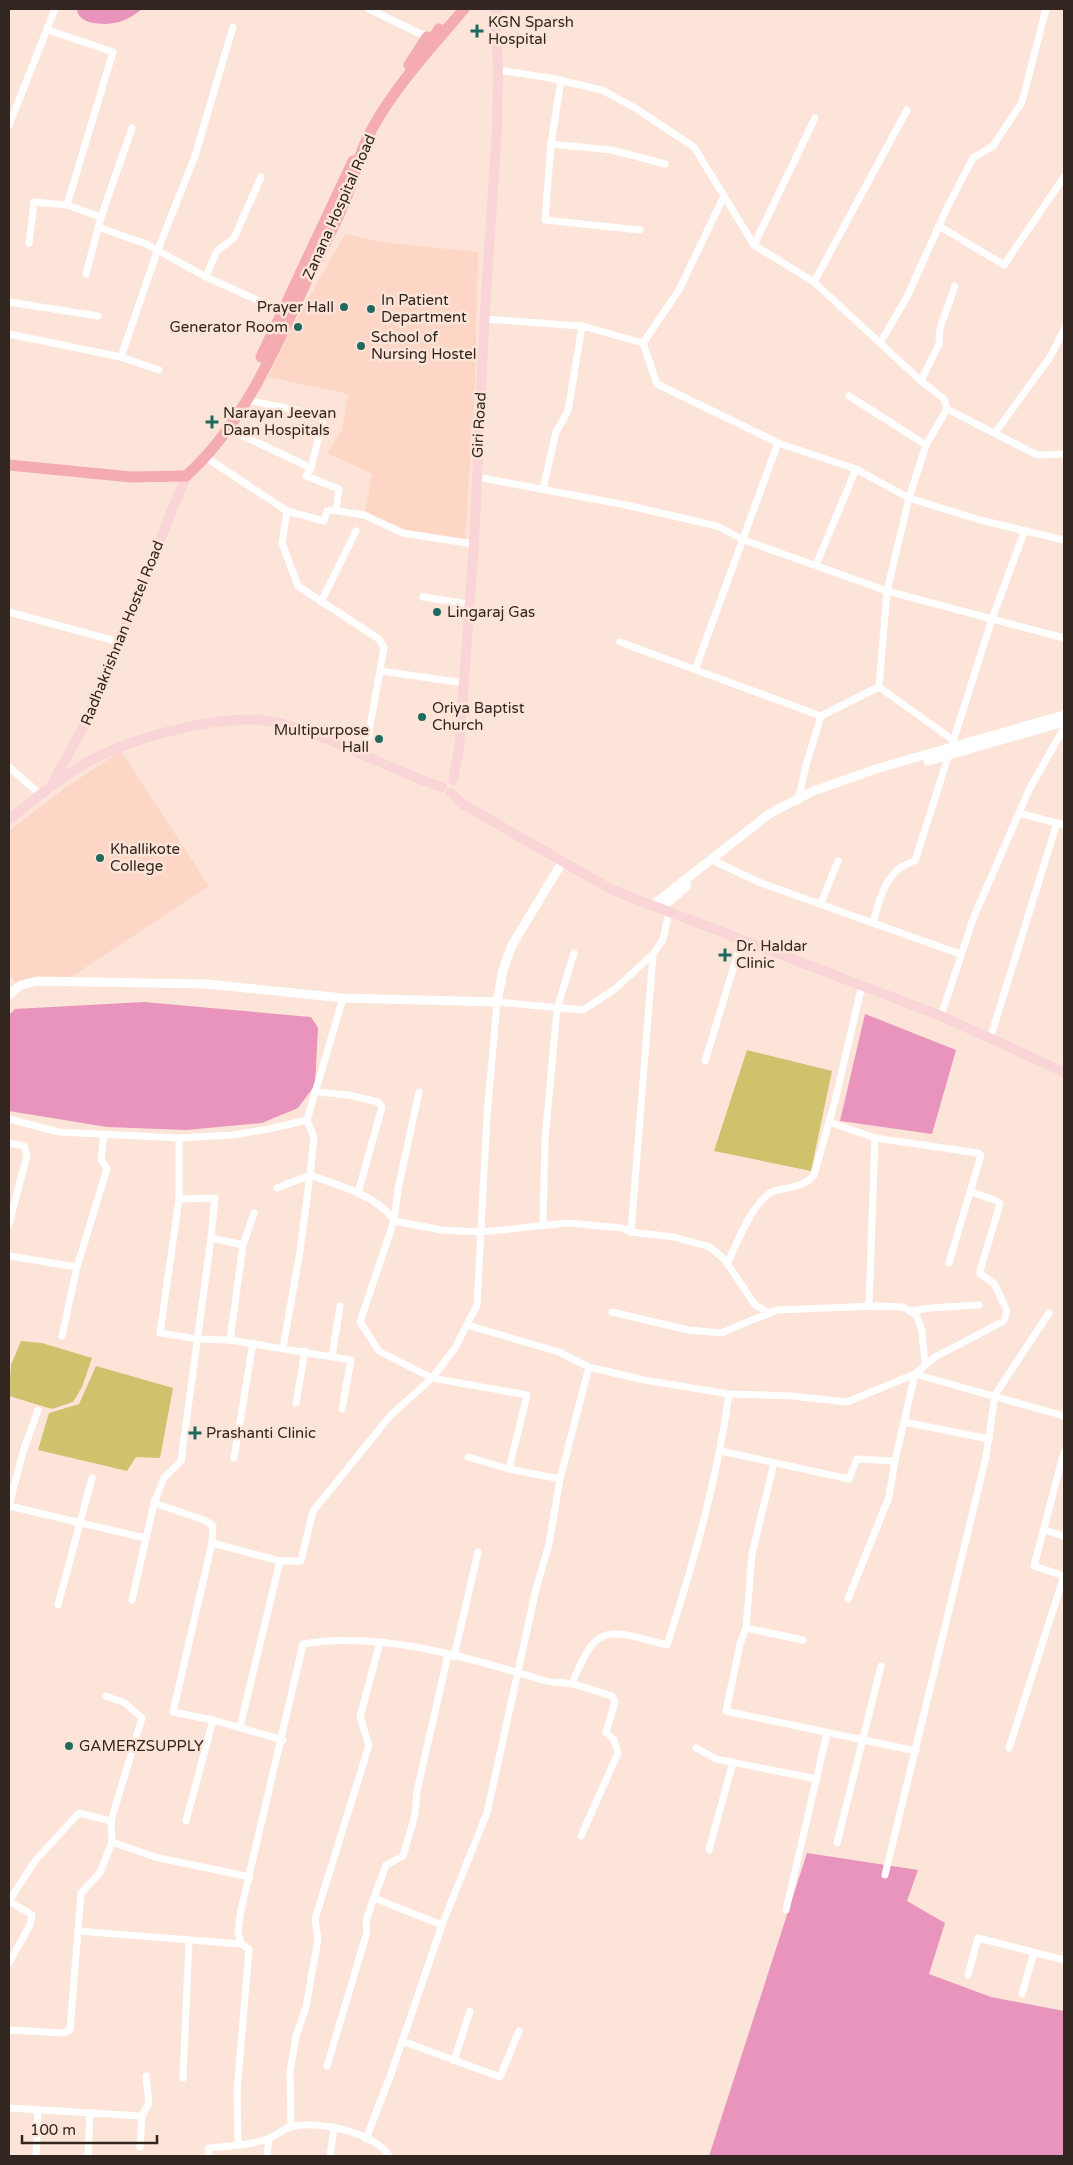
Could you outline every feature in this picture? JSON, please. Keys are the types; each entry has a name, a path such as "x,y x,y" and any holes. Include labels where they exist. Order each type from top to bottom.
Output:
{"main road":[{"path":"201,460 228,421 251,379 334,198 378,111 455,9"},
{"path":"431,40 464,9"},
{"name":"Giri Road","path":"453,780 459,749 474,544 498,70 496,9"},
{"name":"Zanana Hospital Road","path":"186,476 229,429 247,400 292,312 347,196 364,145 382,112 431,40"},
{"path":"9,465 131,477 186,476"},
{"name":"Radhakrishnan Hostel Road","path":"50,787 73,749 119,642 186,476"},
{"path":"9,819 50,787 87,762 139,741 201,724 236,719 260,720 283,724 366,754 442,787 444,792 451,793 461,802 612,890 941,1016 1064,1072"},
{"path":"73,749 87,762"},
{"path":"442,787 446,780 453,780 457,786 451,793"}],"street":[{"path":"9,124 55,9"},
{"path":"369,9 431,40"},
{"path":"880,343 907,297 939,226 973,158 993,146 1022,102 1046,9"},
{"path":"121,357 157,252 195,156 233,27"},
{"path":"48,30 112,52 67,205"},
{"path":"498,70 561,80 602,90 667,128 694,147 754,245 814,282 921,381 944,399 947,409 1037,455 1064,454"},
{"path":"561,80 551,144 545,220 640,230"},
{"path":"814,282 907,110"},
{"path":"754,245 815,118"},
{"path":"86,274 100,217 132,128"},
{"path":"551,144 612,150 665,164"},
{"path":"206,277 218,251 234,238 261,177"},
{"path":"939,226 1004,264 1064,177"},
{"path":"643,343 679,290 724,196"},
{"path":"29,242 34,202 67,205 100,217"},
{"path":"98,227 146,244 157,252 206,277 282,311"},
{"path":"921,381 939,344 940,328 955,286"},
{"path":"9,302 98,316"},
{"path":"484,318 582,326 643,343"},
{"path":"543,489 556,432 568,412 582,326"},
{"path":"995,433 1050,357 1064,330"},
{"path":"9,334 121,357 158,370"},
{"path":"643,343 657,384 778,443 856,469 909,498 980,520 1064,540"},
{"path":"850,396 926,444"},
{"path":"247,400 324,416 311,468 306,476 339,489 336,510"},
{"path":"880,687 887,591 909,498 926,444 947,409"},
{"path":"229,429 311,468"},
{"path":"695,670 778,443"},
{"path":"201,460 287,511 324,521 327,511 336,510 364,514 403,533 474,544"},
{"path":"816,565 856,469"},
{"path":"477,477 717,526 744,540 887,591 1064,638"},
{"path":"287,511 282,543 298,586 379,639 384,648 366,754"},
{"path":"873,923 878,901 887,880 902,865 915,861 992,619 1025,530"},
{"path":"321,602 356,531"},
{"path":"423,597 469,604"},
{"path":"9,612 119,642"},
{"path":"620,642 821,716 880,687"},
{"path":"381,670 464,683"},
{"path":"880,687 950,748"},
{"path":"661,908 769,814 798,800 950,748 1064,715"},
{"path":"661,908 716,862 798,800 821,716"},
{"path":"950,748 1064,722"},
{"path":"941,1016 973,919 1019,814 1064,728"},
{"path":"9,767 41,795"},
{"path":"990,1039 1061,824 1019,814"},
{"path":"212,1543 280,1561 301,1561 312,1511 390,1416 432,1378 455,1348 467,1325 477,1305 487,1116 496,1002 503,970 512,945 563,861"},
{"path":"820,904 838,861"},
{"path":"716,862 761,883 960,954"},
{"path":"9,995 21,985 37,981 207,984 343,998 496,1002 583,1010 615,989 653,954 663,940 661,908"},
{"path":"705,1061 742,940"},
{"path":"543,1225 545,1140 557,1009 574,953"},
{"path":"631,1232 653,954"},
{"path":"727,1264 748,1222 766,1196 773,1192 809,1182 814,1175 829,1122 862,985"},
{"path":"283,1348 300,1251 314,1136 307,1120 317,1092 343,998"},
{"path":"317,1092 349,1095 378,1102 382,1107 358,1193"},
{"path":"419,1092 398,1189 394,1220 360,1322 379,1351 432,1378 527,1395 509,1469"},
{"path":"9,1119 59,1132 179,1138 233,1135 307,1120"},
{"path":"829,1122 875,1138 981,1155 972,1192 949,1263"},
{"path":"62,1336 77,1267 108,1169 101,1159 104,1134"},
{"path":"179,1138 179,1199 160,1333 199,1339 253,1343 351,1360 342,1409"},
{"path":"869,1306 875,1138"},
{"path":"9,1143 24,1146 27,1155 9,1222"},
{"path":"277,1188 310,1174 358,1193 388,1211 394,1220 442,1230 481,1232 568,1223 622,1228 631,1232 674,1237 710,1247 727,1264 755,1306 770,1313"},
{"path":"467,1325 559,1352 588,1366 644,1380 729,1394 792,1396 847,1402 915,1374 935,1357 1004,1321 1007,1311 994,1283 980,1274 1000,1204 997,1201 972,1192"},
{"path":"132,1600 154,1504 164,1478 181,1461 199,1339 211,1238 214,1198 179,1199"},
{"path":"230,1340 243,1245 254,1212"},
{"path":"211,1238 243,1245"},
{"path":"9,1256 77,1267"},
{"path":"910,1311 979,1305"},
{"path":"332,1356 340,1306"},
{"path":"612,1312 688,1330 721,1333 777,1310 869,1306 903,1307 916,1315 922,1330 925,1365"},
{"path":"885,1876 986,1457 995,1396 1049,1313"},
{"path":"234,1458 253,1343"},
{"path":"296,1403 305,1351"},
{"path":"366,2139 442,1925 488,1813 517,1671 536,1589 549,1544 560,1479 588,1366"},
{"path":"915,1374 1064,1416"},
{"path":"848,1599 889,1497 895,1461 915,1374"},
{"path":"572,1684 588,1649 607,1633 616,1632 667,1645 697,1547 721,1451 729,1394"},
{"path":"38,1410 23,1452 9,1505 79,1524 145,1538"},
{"path":"904,1422 989,1439"},
{"path":"721,1451 849,1479 857,1459 895,1461"},
{"path":"1008,1748 1064,1576 1034,1566 1064,1452"},
{"path":"468,1457 509,1469 560,1479"},
{"path":"774,1463 752,1554 746,1628 740,1644 726,1711 916,1751"},
{"path":"58,1606 92,1478"},
{"path":"154,1504 204,1520 213,1526 212,1543 173,1712 213,1720 283,1740"},
{"path":"1044,1530 1064,1536"},
{"path":"327,2066 367,1932 366,1920 386,1865 403,1856 415,1815 417,1791 478,1552"},
{"path":"240,1727 280,1561"},
{"path":"746,1628 803,1640"},
{"path":"241,1944 238,1931 283,1740 303,1644 321,1641 380,1642 517,1671 544,1681 572,1684 612,1696 615,1702 606,1732 614,1740 618,1753 581,1836"},
{"path":"291,2126 290,2072 296,2036 306,2008 318,1939 315,1918 368,1745 360,1717 380,1642"},
{"path":"837,1843 861,1740 881,1666"},
{"path":"9,2030 64,2033 70,2030 81,1893 100,1872 112,1842 111,1821 142,1718 125,1704 106,1696"},
{"path":"186,1821 213,1720"},
{"path":"786,1910 827,1733"},
{"path":"696,1748 716,1758 817,1780"},
{"path":"709,1850 733,1762"},
{"path":"9,1964 30,1925 32,1915 9,1901 35,1861 79,1813 111,1821"},
{"path":"112,1842 155,1857 250,1877"},
{"path":"374,1898 442,1925"},
{"path":"78,1931 241,1944 249,1949 237,2092 238,2144"},
{"path":"968,1975 978,1938 1064,1960"},
{"path":"183,2078 189,1941"},
{"path":"1022,1994 1034,1952"},
{"path":"454,2061 470,2011"},
{"path":"402,2041 500,2077 519,2031"},
{"path":"140,2147 142,2116 149,2103 146,2076"},
{"path":"9,2108 142,2116"},
{"path":"36,2156 38,2110"},
{"path":"88,2156 90,2113"},
{"path":"208,2156 209,2148 269,2138 291,2126 344,2128 385,2148 389,2156"},
{"path":"330,2156 334,2127"},
{"path":"267,2156 269,2138"}],"shaded area":[{"path":"77,9 143,9 125,20 102,24 88,22 83,19"},
{"path":"345,234 381,242 478,252 475,386 465,540 403,530 365,513 372,474 327,453 342,430 348,394 268,377 290,331"},
{"name":"Khallikote College","path":"121,751 209,886 68,979 18,985 9,975 9,831 65,788"},
{"path":"144,1002 311,1017 318,1028 315,1085 298,1108 262,1123 186,1130 107,1127 9,1111 9,1015 15,1009"},
{"path":"865,1014 956,1050 932,1134 840,1121"},
{"path":"747,1050 832,1071 811,1171 714,1151"},
{"path":"21,1341 42,1343 92,1358 82,1387 73,1402 52,1409 9,1396 11,1365"},
{"path":"96,1366 173,1388 160,1458 136,1457 127,1471 38,1450 49,1413 79,1404"},
{"path":"807,1853 918,1870 907,1901 945,1923 929,1974 991,1997 1064,2011 1064,2156 709,2156"}],"place":[{"name":"KGN Sparsh Hospital","path":"477,31"},
{"name":"Prayer Hall","path":"344,307"},
{"name":"In Patient Department","path":"371,309"},
{"name":"Generator Room","path":"298,327"},
{"name":"School of Nursing Hostel","path":"361,346"},
{"name":"Narayan Jeevan Daan Hospitals","path":"212,422"},
{"name":"Lingaraj Gas","path":"437,612"},
{"name":"Oriya Baptist Church","path":"422,717"},
{"name":"Multipurpose Hall","path":"379,739"},
{"name":"Khallikote College","path":"100,858"},
{"name":"Dr. Haldar Clinic","path":"725,955"},
{"name":"Prashanti Clinic","path":"195,1433"},
{"name":"GAMERZSUPPLY","path":"69,1746"}]}
